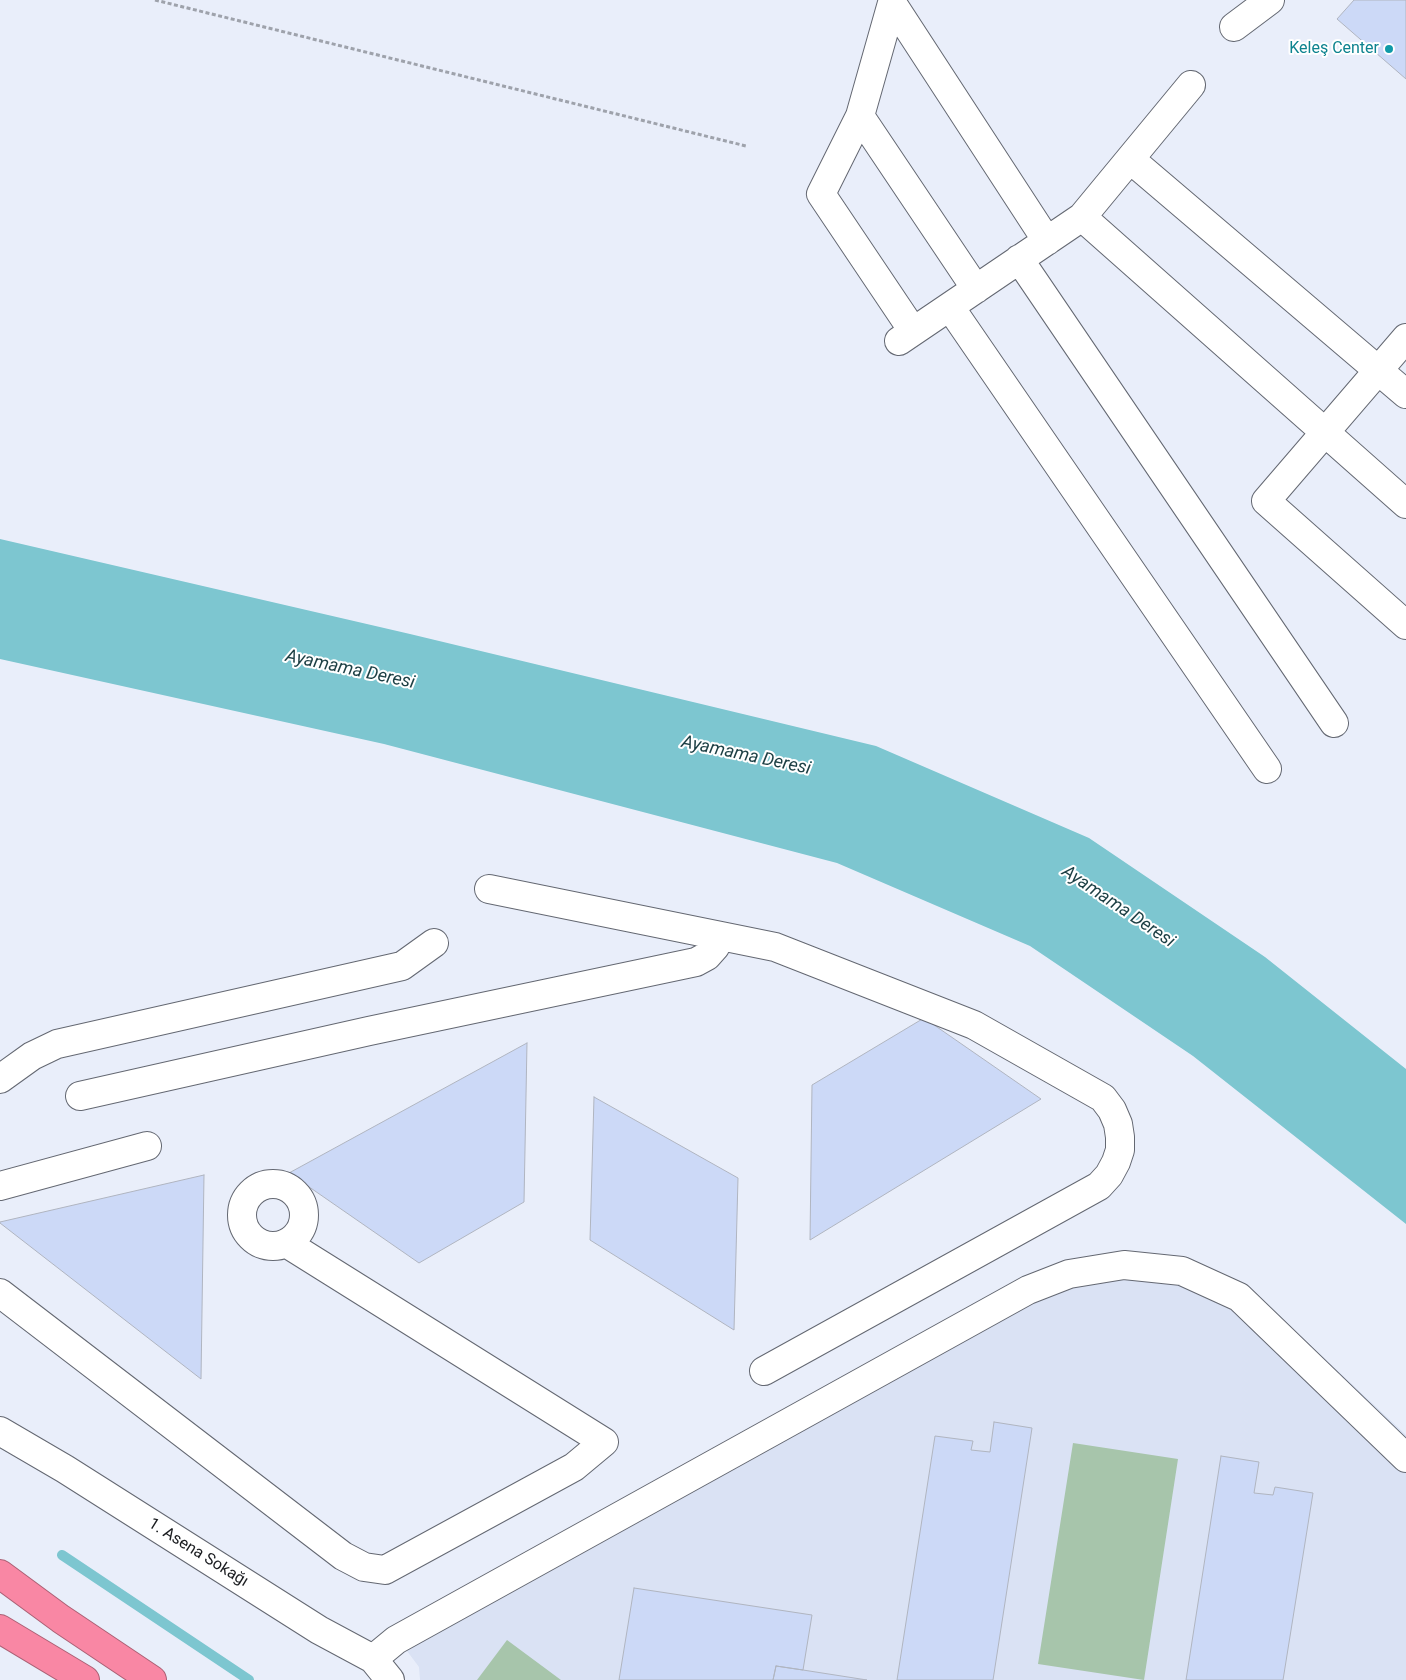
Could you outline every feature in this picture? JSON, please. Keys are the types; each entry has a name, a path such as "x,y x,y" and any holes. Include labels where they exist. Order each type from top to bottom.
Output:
{"highway":[{"path":"0,1574 61,1619 152,1680"},
{"path":"0,1628 84,1680"}],"street":[{"path":"1234,28 1270,0"},
{"path":"1047,241 892,3 860,116 821,194 906,336 950,307 1020,259 1047,241 1082,217 1191,85"},
{"path":"860,116 976,289"},
{"path":"1130,158 1406,394"},
{"path":"1082,217 1406,504"},
{"path":"1020,259 1334,723"},
{"path":"950,307 1267,769"},
{"path":"1406,338 1266,501 1406,625"},
{"path":"489,889 775,947 974,1024 1103,1098 1112,1110 1118,1124 1120,1150 1109,1176 1099,1186 764,1371"},
{"path":"80,1096 369,1031 696,962 707,956 721,936"},
{"path":"0,1078 32,1056 57,1044 402,966 434,943"},
{"path":"0,1186 146,1146"},
{"path":"0,1293 343,1556 364,1567 384,1570 574,1467 604,1442 286,1243"},
{"path":"373,1659 396,1640 1028,1290 1068,1274 1124,1265 1182,1271 1239,1297 1406,1458"},
{"name":"1. Asena Sokağı","path":"0,1431 65,1469 320,1630 373,1659 390,1680"}],"path":[{"path":"155,0 746,146"}],"shaded area":[{"path":"1192,1264 1227,1276 1255,1293 1406,1435 1406,1680 420,1680 419,1667 389,1627 1029,1281"}],"green space":[{"path":"1073,1443 1178,1459 1144,1680 1038,1664"},
{"path":"507,1640 561,1680 477,1680"}],"water":[{"name":"Ayamama Deresi","path":"0,539 410,634 876,746 1089,838 1265,957 1406,1069 1406,1224 1193,1056 1030,946 837,863 384,744 0,659"}],"building":[{"name":"Keleş Center","path":"1354,0 1406,0 1406,79 1337,19"},
{"path":"924,1018 1041,1099 810,1240 812,1085"},
{"path":"527,1043 524,1202 419,1263 289,1173"},
{"path":"594,1097 738,1178 734,1330 590,1240"},
{"path":"204,1175 201,1379 0,1223 0,1222"},
{"path":"994,1422 1032,1428 993,1680 897,1680 935,1436 973,1441 971,1450 990,1452"},
{"path":"1221,1456 1259,1462 1254,1493 1273,1495 1275,1487 1313,1493 1283,1680 1186,1680"},
{"path":"634,1588 812,1615 803,1670 776,1666 773,1680 619,1680"},
{"path":"776,1666 803,1670 867,1680 773,1680"}],"waterway":[{"path":"62,1555 249,1680"}],"place":[{"name":"Keleş Center","path":"1389,49"}]}
